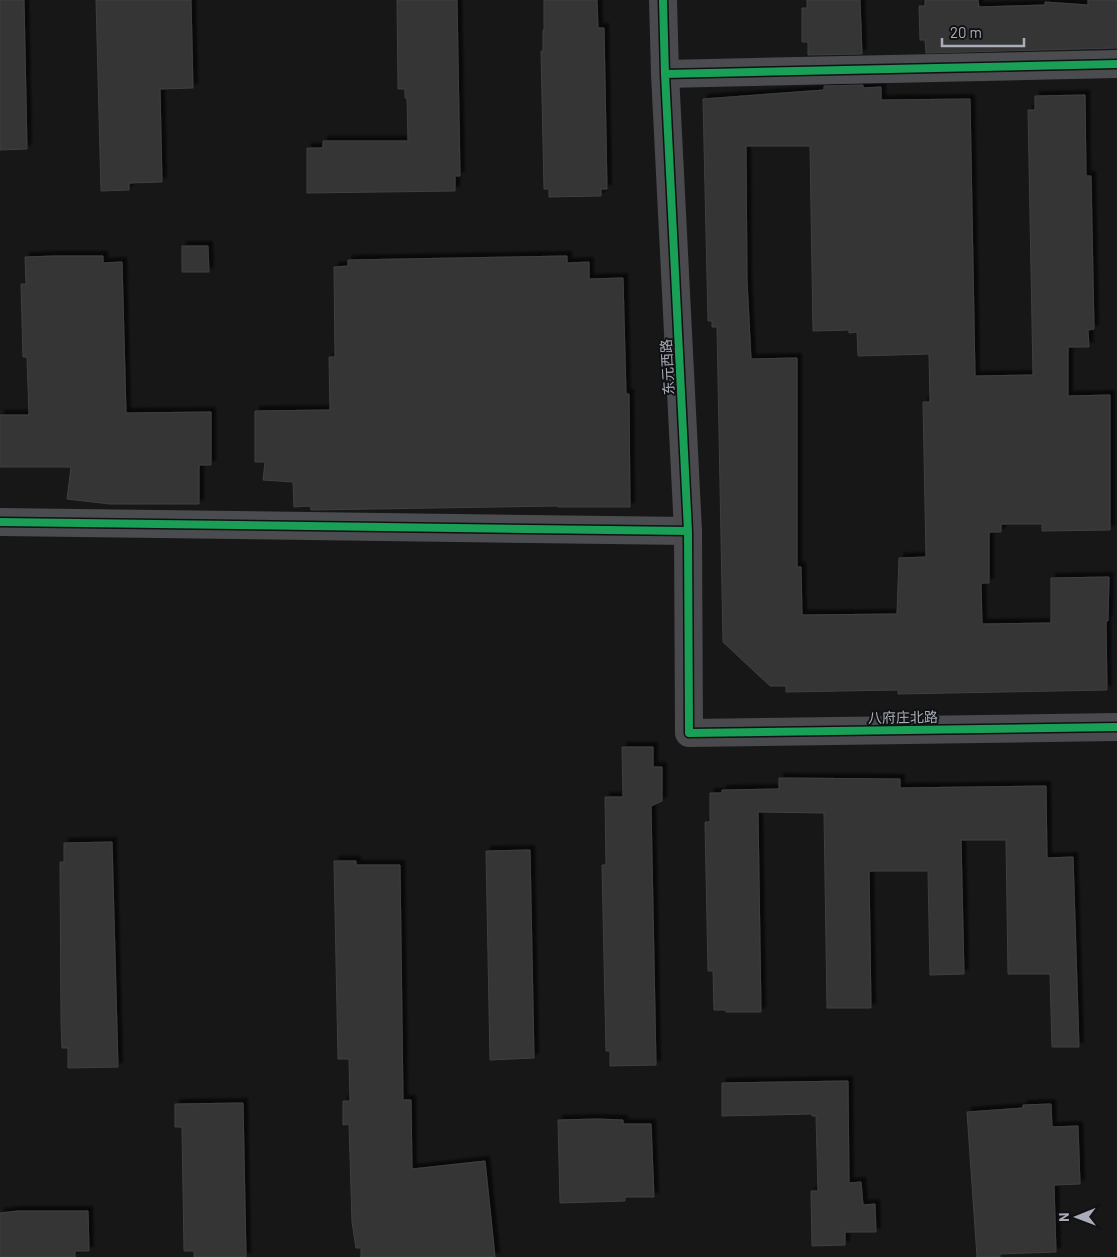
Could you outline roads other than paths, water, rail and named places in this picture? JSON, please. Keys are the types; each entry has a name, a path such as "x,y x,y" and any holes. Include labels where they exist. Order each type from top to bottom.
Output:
{"street":[{"name":"东元西路","path":"663,0 688,531 689,733"},
{"path":"665,74 1117,64"},
{"path":"0,522 688,531"},
{"name":"八府庄北路","path":"689,733 1117,727"}]}
